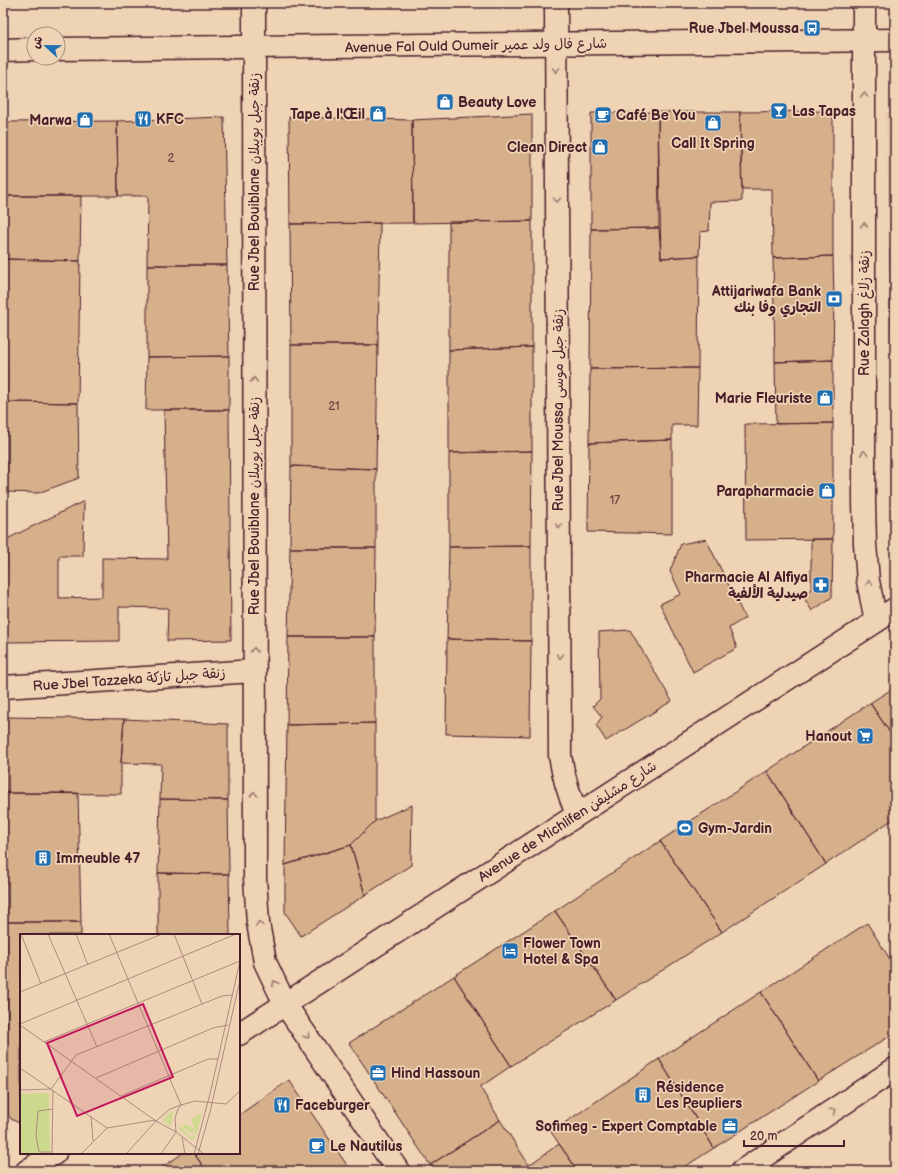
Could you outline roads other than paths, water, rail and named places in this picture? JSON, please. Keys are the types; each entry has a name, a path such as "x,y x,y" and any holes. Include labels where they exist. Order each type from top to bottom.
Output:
{"street":[{"name":"Rue Jbel Bouiblane زنقة جبل بويبلان","path":"254,3 254,878 258,923 265,962 285,1004 398,1171"},
{"name":"Rue Jbel Moussa زنقة جبل موسى","path":"556,3 560,755 568,792 577,814"},
{"name":"Rue Zalagh زنقة زلاغ","path":"864,3 864,502 868,581 876,621"},
{"name":"Avenue Fal Ould Oumeir شارع فال ولد عمير","path":"66,49 895,40"},
{"path":"3,50 26,49"},
{"name":"Avenue de Michlifen شارع مشليفن","path":"240,1033 895,609"},
{"name":"Rue Jbel Tazzeka زنقة جبل تازكة","path":"3,687 254,671"},
{"path":"742,1171 895,1069"},
{"path":"27,1171 53,1154"}],"place":[{"name":"Rue Jbel Moussa","path":"812,28"},
{"name":"Beauty Love","path":"445,102"},
{"name":"Las Tapas","path":"779,111"},
{"name":"Tape à l'Œil","path":"378,114"},
{"name":"Café Be You","path":"603,115"},
{"name":"KFC","path":"143,119"},
{"name":"Marwa","path":"85,120"},
{"name":"Call It Spring","path":"713,123"},
{"name":"Clean Direct","path":"600,147"},
{"name":"Attijariwafa Bank التجاري وفا بنك","path":"834,299"},
{"name":"Marie Fleuriste","path":"825,398"},
{"name":"Parapharmacie","path":"827,491"},
{"name":"Pharmacie Al Alfiya صيدلية الألفية","path":"821,585"},
{"name":"Hanout","path":"865,736"},
{"name":"Gym-Jardin","path":"685,828"},
{"name":"Immeuble 47","path":"43,858"},
{"name":"Flower Town Hotel & Spa","path":"510,951"},
{"name":"Hind Hassoun","path":"378,1073"},
{"name":"Résidence Les Peupliers","path":"643,1095"},
{"name":"Faceburger","path":"282,1105"},
{"name":"Sofimeg - Expert Comptable","path":"730,1126"},
{"name":"Le Nautilus","path":"317,1146"}]}
